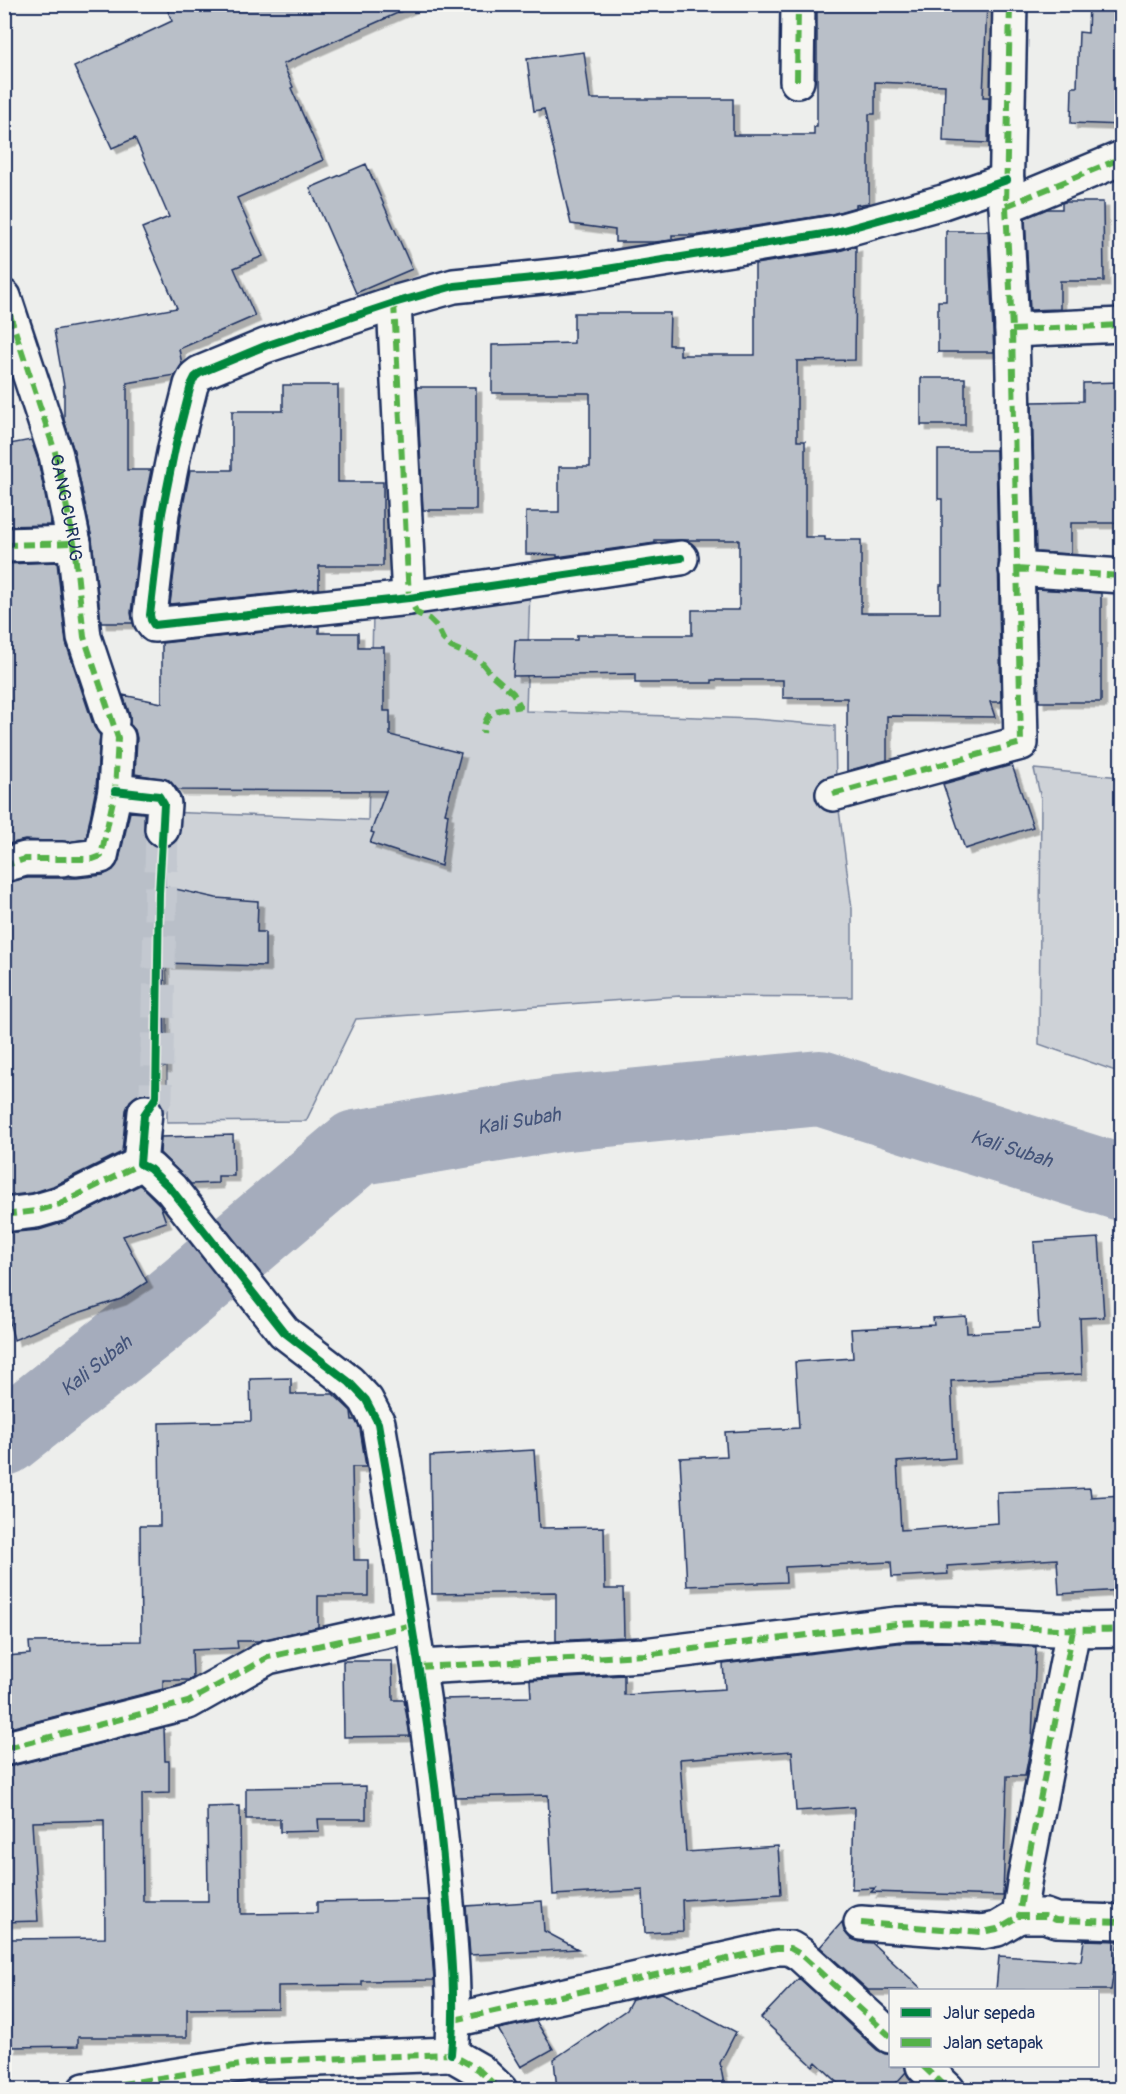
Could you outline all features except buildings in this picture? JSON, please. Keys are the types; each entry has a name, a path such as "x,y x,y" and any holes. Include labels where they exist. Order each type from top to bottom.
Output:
{"street":[{"path":"797,81 798,4"},
{"path":"833,794 1022,743 1006,193 1010,4"},
{"path":"681,558 409,598 154,625 150,615 162,513 175,448 195,377 200,373 265,346 394,303 454,286 582,273 836,232 943,202 1006,193 1122,158"},
{"name":"GANG CURUG","path":"4,297 56,455 74,543 84,637 115,730 115,791 101,856 25,859 8,864"},
{"path":"394,303 409,598"},
{"path":"1011,330 1122,325"},
{"path":"4,544 74,543"},
{"path":"1017,568 1122,576"},
{"path":"115,791 159,796 164,804 162,830"},
{"path":"140,1164 145,1112"},
{"path":"4,1215 60,1204 140,1164 150,1168 171,1189 284,1332 349,1382 366,1400 378,1423 419,1667 440,1828 454,1978 451,2054"},
{"path":"419,1667 644,1655 916,1623 1073,1630 1122,1629"},
{"path":"7,1748 189,1702 268,1657 412,1625"},
{"path":"1019,1917 1073,1630"},
{"path":"861,1923 982,1932 997,1929 1019,1917 1122,1922"},
{"path":"454,2020 776,1948 790,1948 800,1954 889,2034"},
{"path":"85,2090 265,2061 451,2054 479,2070 500,2090"},
{"path":"924,2067 948,2090"}],"shaded area":[{"path":"530,588 526,711 754,719 835,726 836,787 852,909 852,997 680,996 356,1019 306,1121 167,1122 167,982 164,920 166,812 368,820 373,615"},
{"path":"1034,769 1121,777 1121,1073 1039,1044 1041,799"}],"waterway":[{"name":"Kali Subah","path":"4,1438 154,1319 356,1148 557,1114 820,1088 1122,1183"}],"tunnel":[{"path":"145,1112 156,1097 162,829"}],"marked path":[{"path":"797,81 798,4"},
{"path":"833,794 1021,743 1012,330 1006,206 1010,4"},
{"path":"1006,206 1122,158"},
{"path":"4,297 56,455 74,543 84,637 118,738 115,791 101,856 93,859 25,859 4,866"},
{"path":"394,303 409,598 417,613 429,619 451,647 479,659 491,674 513,693 520,706 490,714 483,733"},
{"path":"1012,330 1122,325"},
{"path":"4,545 74,543"},
{"path":"1016,569 1122,576"},
{"path":"4,1215 36,1211 60,1204 140,1164"},
{"path":"419,1667 644,1655 897,1624 1122,1629"},
{"path":"7,1748 188,1702 268,1657 412,1625"},
{"path":"1073,1630 1019,1916 1045,1916 1056,1920 1122,1922"},
{"path":"861,1923 982,1932 997,1929 1019,1916"},
{"path":"454,2020 776,1948 790,1948 800,1954 889,2035"},
{"path":"85,2090 265,2061 451,2054 479,2070 500,2090"},
{"path":"924,2067 948,2090"}],"cycle path":[{"path":"681,558 409,598 154,625 150,615 162,513 175,448 191,385 200,373 265,346 394,303 454,286 582,273 836,232 943,202 1007,180"},
{"path":"115,791 159,796 164,804 159,893 156,1097 144,1115 140,1164 150,1169 171,1189 284,1332 349,1382 366,1400 378,1423 415,1645 438,1812 452,1961 451,2054"}]}
